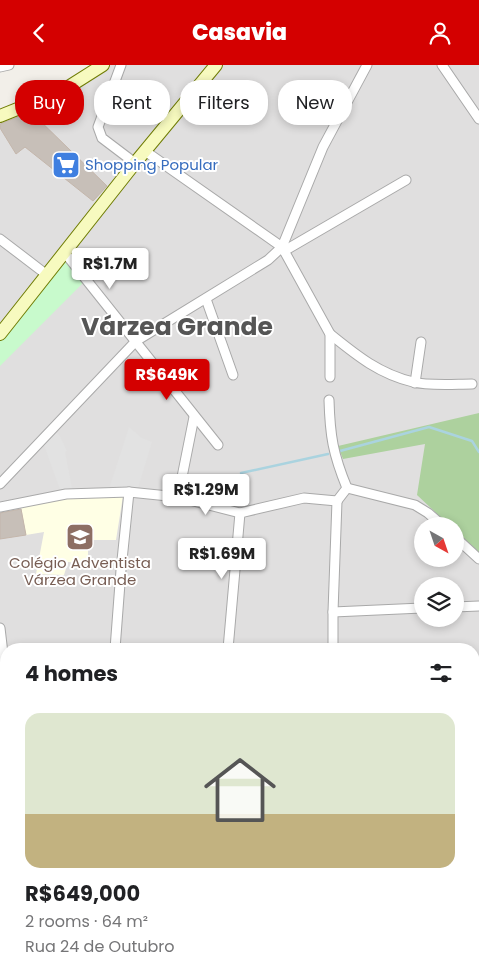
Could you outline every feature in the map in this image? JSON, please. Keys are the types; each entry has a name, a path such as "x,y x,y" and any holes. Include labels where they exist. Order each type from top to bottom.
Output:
{"main road":[{"path":"0,107 65,81 91,65"},
{"path":"0,117 62,91 103,65"},
{"path":"0,334 135,163 216,65"}],"street":[{"path":"0,67 9,65"},
{"path":"120,65 98,127 102,138 135,163"},
{"path":"283,249 324,147 367,65"},
{"path":"442,65 479,119"},
{"path":"145,151 283,249 330,334 368,364 415,383 472,384"},
{"path":"0,484 136,341 206,299 283,249 406,180"},
{"path":"0,239 47,275"},
{"path":"65,253 218,445"},
{"path":"206,299 233,375"},
{"path":"330,334 330,377"},
{"path":"415,383 421,342"},
{"path":"329,400 330,435 333,451 347,488"},
{"path":"178,497 194,417"},
{"path":"333,643 332,612 337,501 347,488"},
{"path":"347,488 415,505 433,517"},
{"path":"0,507 66,494 129,492 178,497 240,513 304,498 337,501"},
{"path":"116,643 129,492"},
{"path":"229,643 240,513"},
{"path":"464,545 479,559"},
{"path":"464,607 479,606"},
{"path":"332,612 414,609"},
{"path":"0,628 2,643"}],"shaded area":[{"path":"99,65 479,65 479,643 0,643 0,116 15,108 15,125 84,125 84,80 70,80"},
{"path":"129,427 142,438 152,442 138,488 110,486"},
{"path":"56,432 67,451 65,452 72,488 60,490 44,445"},
{"name":"Colégio Adventista Várzea Grande","path":"123,496 116,540 88,540 88,564 68,562 64,575 36,574 44,532 26,535 21,506 67,498"}],"green space":[{"path":"66,261 84,282 0,366 0,338"},
{"path":"479,413 479,553 464,539 464,517 440,517 417,495 425,444 343,459 338,446"}],"building":[{"name":"Shopping Popular","path":"15,118 15,125 44,125 107,186 93,201 25,147 16,154 0,128 0,124"},
{"path":"21,509 26,535 0,539 0,513"}],"waterway":[{"path":"340,451 429,427 472,441 479,452"},
{"path":"241,473 328,454"}],"place":[{"name":"Shopping Popular","path":"66,165"},
{"name":"Colégio Adventista Várzea Grande","path":"80,537"}],"district":[{"name":"Várzea Grande","path":"177,326"}]}
